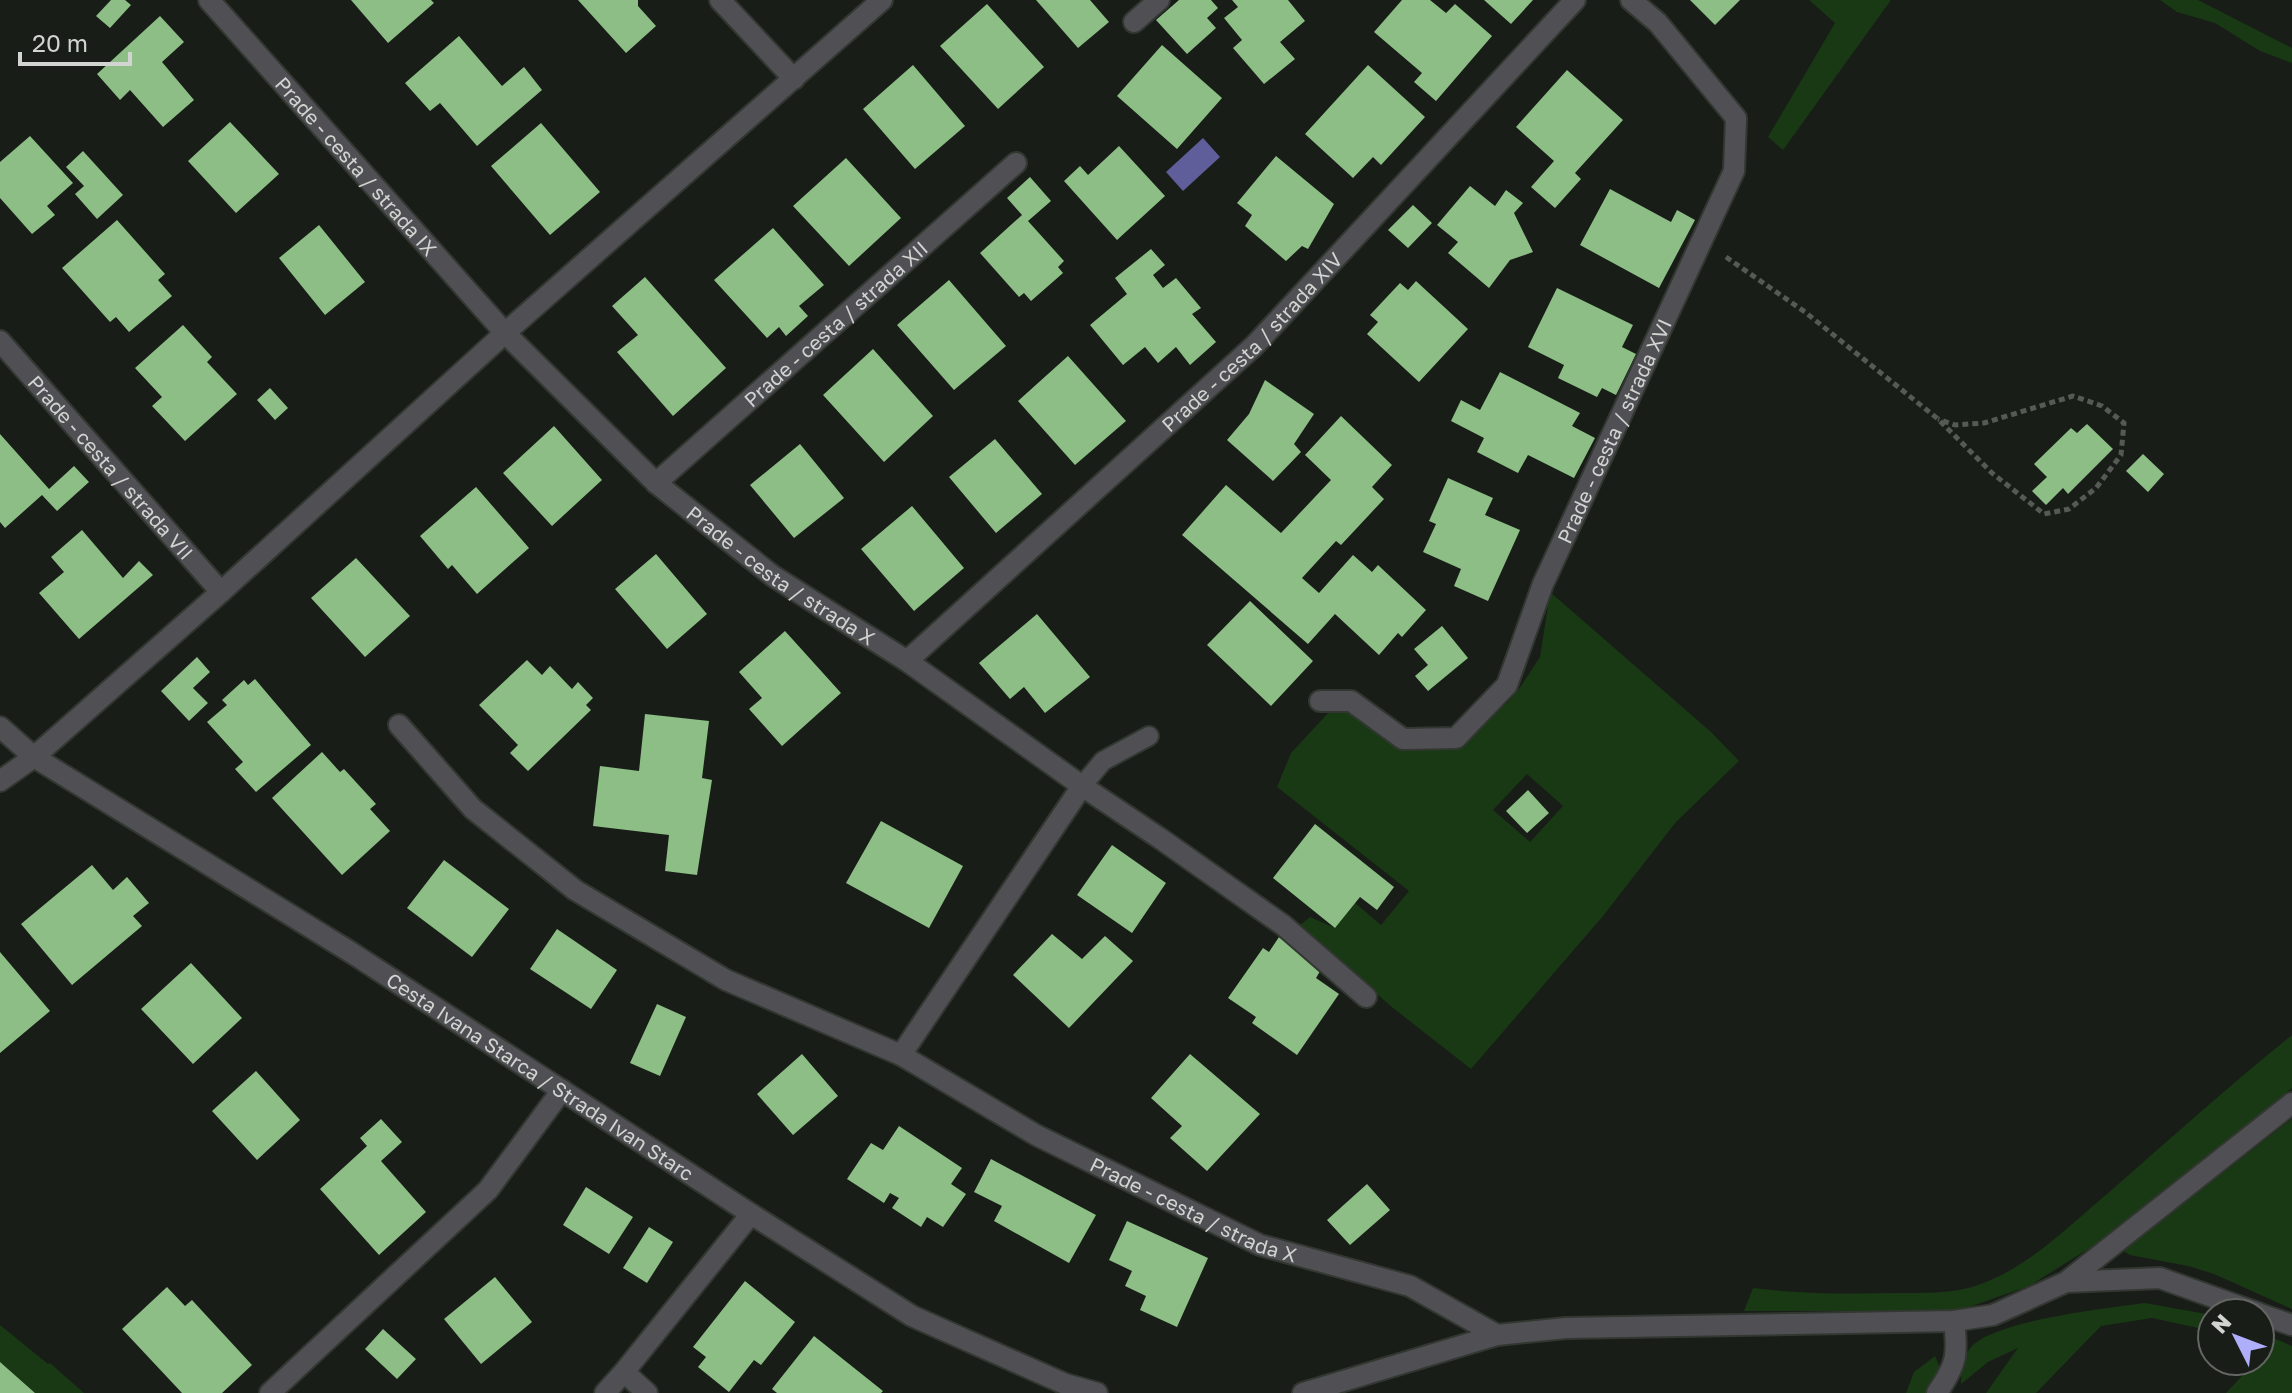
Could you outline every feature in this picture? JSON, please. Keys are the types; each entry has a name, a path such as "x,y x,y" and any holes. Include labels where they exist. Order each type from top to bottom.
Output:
{"street":[{"name":"Prade - cesta / strada IX","path":"209,0 505,333"},
{"path":"720,0 794,79"},
{"path":"0,781 34,757 221,592 505,333 882,0"},
{"path":"1134,22 1159,0"},
{"name":"Prade - cesta / strada XIV","path":"907,661 1254,346 1575,0"},
{"name":"Prade - cesta / strada XVI","path":"1320,701 1351,701 1403,739 1456,738 1507,685 1543,584 1734,171 1736,118 1658,23 1631,0"},
{"name":"Prade - cesta / strada XII","path":"656,483 1016,163"},
{"name":"Prade - cesta / strada X","path":"505,333 656,483 773,576 907,661 1283,925 1366,997"},
{"name":"Prade - cesta / strada VII","path":"0,341 221,592"},
{"name":"Prade - cesta / strada X","path":"399,725 473,809 575,890 726,980 901,1055 1036,1135 1260,1245 1410,1286 1497,1335"},
{"name":"Cesta Ivana Starca / Strada Ivan Starc","path":"0,727 34,757 352,953 912,1316 1065,1384 1097,1393"},
{"path":"901,1055 1082,786"},
{"path":"270,1393 488,1190 562,1090"},
{"path":"1303,1393 1497,1335 1566,1328 1954,1321 1993,1315 2066,1282 2292,1103"},
{"path":"605,1393 751,1214"},
{"path":"2066,1282 2160,1278 2214,1297"},
{"path":"1937,1393 1958,1353 1954,1321"},
{"path":"624,1372 647,1393"}],"lane":[{"path":"1082,786 1103,761 1149,736"}],"path":[{"path":"1702,240 1805,312 1938,419 1992,473 2044,514 2069,509 2096,488 2121,455 2124,423 2102,406 2073,396 1984,423 1955,425 1938,419"}],"green space":[{"path":"1809,0 1891,0 1783,150 1768,137 1835,23"},
{"path":"2160,0 2198,0 2292,48 2292,63 2260,51 2215,23 2177,12"},
{"path":"1550,592 1711,732 1739,761 1676,822 1603,916 1471,1069 1393,1008 1299,926 1310,917 1335,928 1355,903 1381,925 1409,891 1277,787 1291,753 1343,697 1415,739 1486,720 1508,702 1540,657","holes":["1527,774 1563,806 1530,842 1493,810"]},
{"path":"2292,1035 2292,1088 2093,1246 2029,1286 1952,1313 1744,1311 1753,1288 1823,1293 1933,1293 1972,1287 2010,1271 2060,1235"},
{"path":"2292,1119 2292,1309 2276,1302 2276,1297 2265,1297 2214,1274 2123,1251"},
{"path":"2145,1303 2196,1312 2196,1328 2152,1318 2101,1326 2036,1393 1986,1393 2018,1348 1988,1362 1961,1384 1967,1352 1988,1336 2055,1316"},
{"path":"0,1325 50,1363 84,1393 0,1393"},
{"path":"2276,1339 2292,1346 2292,1393 2226,1393 2241,1377 2276,1377"},
{"path":"1935,1356 1941,1370 1932,1393 1906,1393 1914,1372"}],"shaded area":[{"path":"1203,138 1220,157 1183,191 1166,172"}],"building":[{"path":"111,0 125,0 131,5 110,28 96,16"},
{"path":"351,0 431,0 434,3 388,43"},
{"path":"578,0 638,0 638,6 656,26 626,53"},
{"path":"1036,0 1090,0 1109,22 1078,48"},
{"path":"1179,0 1211,0 1218,8 1207,18 1216,28 1187,54 1156,20"},
{"path":"1232,0 1288,0 1305,21 1280,42 1295,59 1264,84 1233,48 1242,40 1224,18 1238,7"},
{"path":"1402,0 1430,0 1446,13 1455,4 1492,36 1436,101 1414,82 1422,73 1374,32"},
{"path":"1484,0 1533,0 1511,24"},
{"path":"1690,0 1740,0 1715,25"},
{"path":"987,4 1044,67 998,109 940,46"},
{"path":"160,16 184,42 162,62 194,100 163,127 130,90 120,100 97,74"},
{"path":"459,36 502,86 524,67 542,90 477,146 440,103 430,111 405,83"},
{"path":"1162,45 1222,98 1177,149 1117,96"},
{"path":"913,65 965,126 915,169 863,109"},
{"path":"1368,65 1425,117 1381,165 1373,157 1353,178 1305,134"},
{"path":"1567,70 1623,120 1575,173 1581,179 1555,208 1531,187 1554,161 1516,127"},
{"path":"230,122 279,174 236,213 188,161"},
{"path":"541,123 600,192 550,235 491,166"},
{"path":"30,136 73,183 47,206 55,215 32,234 0,198 0,162"},
{"path":"1119,146 1165,196 1117,240 1064,181 1080,166 1088,175"},
{"path":"83,151 123,195 97,219 75,194 84,186 66,167"},
{"path":"1276,156 1334,204 1308,249 1302,246 1286,261 1245,226 1252,215 1237,203"},
{"path":"846,158 901,218 849,266 793,206"},
{"path":"1030,177 1051,201 1028,221 1064,261 1058,267 1063,273 1031,301 1024,293 1019,297 980,253 1022,215 1007,198"},
{"path":"1470,186 1495,206 1506,190 1523,203 1514,213 1533,252 1510,260 1489,288 1448,253 1458,242 1437,225"},
{"path":"1610,189 1671,222 1677,210 1695,220 1659,288 1580,245"},
{"path":"1413,205 1432,223 1408,248 1388,230"},
{"path":"117,220 165,274 158,280 172,296 129,332 116,317 110,322 62,268"},
{"path":"319,225 365,282 325,315 279,258"},
{"path":"773,228 824,285 799,306 808,316 786,336 779,327 767,338 714,280"},
{"path":"1151,249 1165,265 1153,275 1163,288 1176,278 1201,308 1192,314 1216,342 1190,365 1176,347 1158,363 1145,347 1123,365 1090,325 1127,294 1115,278"},
{"path":"645,277 726,368 673,416 617,352 638,335 612,306"},
{"path":"949,280 1006,346 954,390 897,325"},
{"path":"1416,281 1468,329 1419,382 1367,334 1378,322 1370,315 1400,283 1408,290"},
{"path":"1557,288 1633,325 1622,347 1636,354 1616,395 1602,388 1597,397 1558,378 1564,365 1528,347"},
{"path":"183,325 212,357 207,362 237,394 185,441 152,406 162,397 135,368"},
{"path":"873,349 933,416 884,462 823,395"},
{"path":"1068,356 1126,421 1075,465 1018,401"},
{"path":"1500,372 1580,413 1572,426 1595,438 1574,478 1528,455 1518,473 1477,452 1484,438 1451,421 1461,400 1480,410"},
{"path":"1265,380 1314,414 1294,444 1301,452 1273,481 1227,440 1249,414"},
{"path":"270,388 288,408 275,420 257,400"},
{"path":"1341,416 1392,465 1372,487 1384,499 1341,545 1336,541 1302,578 1319,593 1353,555 1372,572 1378,565 1426,610 1402,637 1398,633 1379,655 1335,614 1308,644 1182,535 1226,485 1281,533 1331,480 1305,455"},
{"path":"2087,424 2113,449 2068,494 2063,488 2046,505 2032,491 2047,477 2034,464 2071,428 2077,433"},
{"path":"554,426 602,480 552,526 503,473"},
{"path":"0,434 49,489 74,466 89,482 57,511 42,495 5,528 0,522"},
{"path":"995,439 1042,494 996,533 949,477"},
{"path":"800,444 844,498 794,538 750,485"},
{"path":"2143,454 2164,474 2148,492 2126,471"},
{"path":"1448,478 1493,498 1485,515 1520,530 1488,601 1454,586 1461,569 1423,552 1436,524 1429,521"},
{"path":"476,487 529,548 477,594 452,565 448,569 420,536"},
{"path":"912,506 964,568 914,611 861,549"},
{"path":"82,530 123,578 139,561 153,575 79,639 39,593 64,572 51,557"},
{"path":"656,554 707,614 667,649 615,589"},
{"path":"356,558 410,616 365,657 311,598"},
{"path":"1250,601 1313,661 1271,706 1207,645"},
{"path":"1037,614 1090,677 1045,713 1024,687 1010,699 979,663"},
{"path":"1442,626 1468,658 1428,691 1415,676 1428,665 1414,649"},
{"path":"785,631 841,693 782,746 749,709 762,698 739,672"},
{"path":"197,657 210,672 193,688 208,703 189,721 161,691"},
{"path":"527,660 542,675 550,666 572,689 578,682 593,698 586,705 591,710 528,771 510,753 518,745 479,705"},
{"path":"255,679 311,745 256,792 235,769 243,762 207,722 227,705 222,700 244,680 248,685"},
{"path":"645,714 709,721 702,778 712,780 697,875 665,871 669,835 593,826 600,766 639,771"},
{"path":"322,752 340,772 344,769 376,804 370,809 390,831 342,875 272,798"},
{"path":"1528,790 1549,813 1527,833 1506,811"},
{"path":"881,821 963,866 929,928 846,883"},
{"path":"1315,824 1394,887 1377,910 1360,897 1335,928 1273,878"},
{"path":"1112,845 1166,883 1132,933 1077,895"},
{"path":"444,860 509,909 472,957 407,908"},
{"path":"92,865 113,890 127,877 149,903 133,916 142,926 72,985 21,924"},
{"path":"557,929 617,970 591,1009 530,969"},
{"path":"1052,934 1082,959 1105,936 1133,961 1069,1028 1013,975"},
{"path":"1279,937 1322,968 1316,978 1339,994 1297,1055 1252,1023 1256,1017 1228,998 1263,948 1269,952"},
{"path":"0,952 50,1011 0,1053"},
{"path":"191,963 242,1018 193,1064 141,1009"},
{"path":"657,1004 686,1017 660,1076 630,1063"},
{"path":"802,1054 838,1096 793,1135 757,1094"},
{"path":"1190,1054 1260,1114 1207,1171 1170,1138 1182,1126 1151,1098"},
{"path":"256,1071 300,1120 257,1160 212,1111"},
{"path":"381,1119 402,1142 381,1161 426,1212 379,1255 320,1189 367,1146 360,1138"},
{"path":"899,1126 962,1168 951,1184 966,1194 943,1227 927,1217 921,1227 892,1208 899,1198 890,1193 884,1203 847,1179 871,1143 883,1150"},
{"path":"991,1159 1096,1215 1069,1263 994,1221 1002,1206 974,1192"},
{"path":"1367,1184 1390,1210 1350,1245 1327,1220"},
{"path":"586,1187 633,1217 609,1254 563,1225"},
{"path":"1127,1221 1208,1258 1177,1327 1140,1310 1146,1296 1125,1286 1132,1271 1109,1260"},
{"path":"649,1227 673,1242 647,1283 623,1268"},
{"path":"495,1277 532,1322 481,1364 444,1319"},
{"path":"745,1281 795,1322 761,1365 754,1360 729,1392 698,1367 706,1357 693,1347"},
{"path":"167,1287 185,1306 192,1300 252,1365 222,1393 182,1393 122,1329"},
{"path":"383,1329 416,1359 397,1379 365,1349"},
{"path":"814,1336 883,1391 777,1393 772,1389"},
{"path":"0,1362 35,1393 0,1393"}]}
